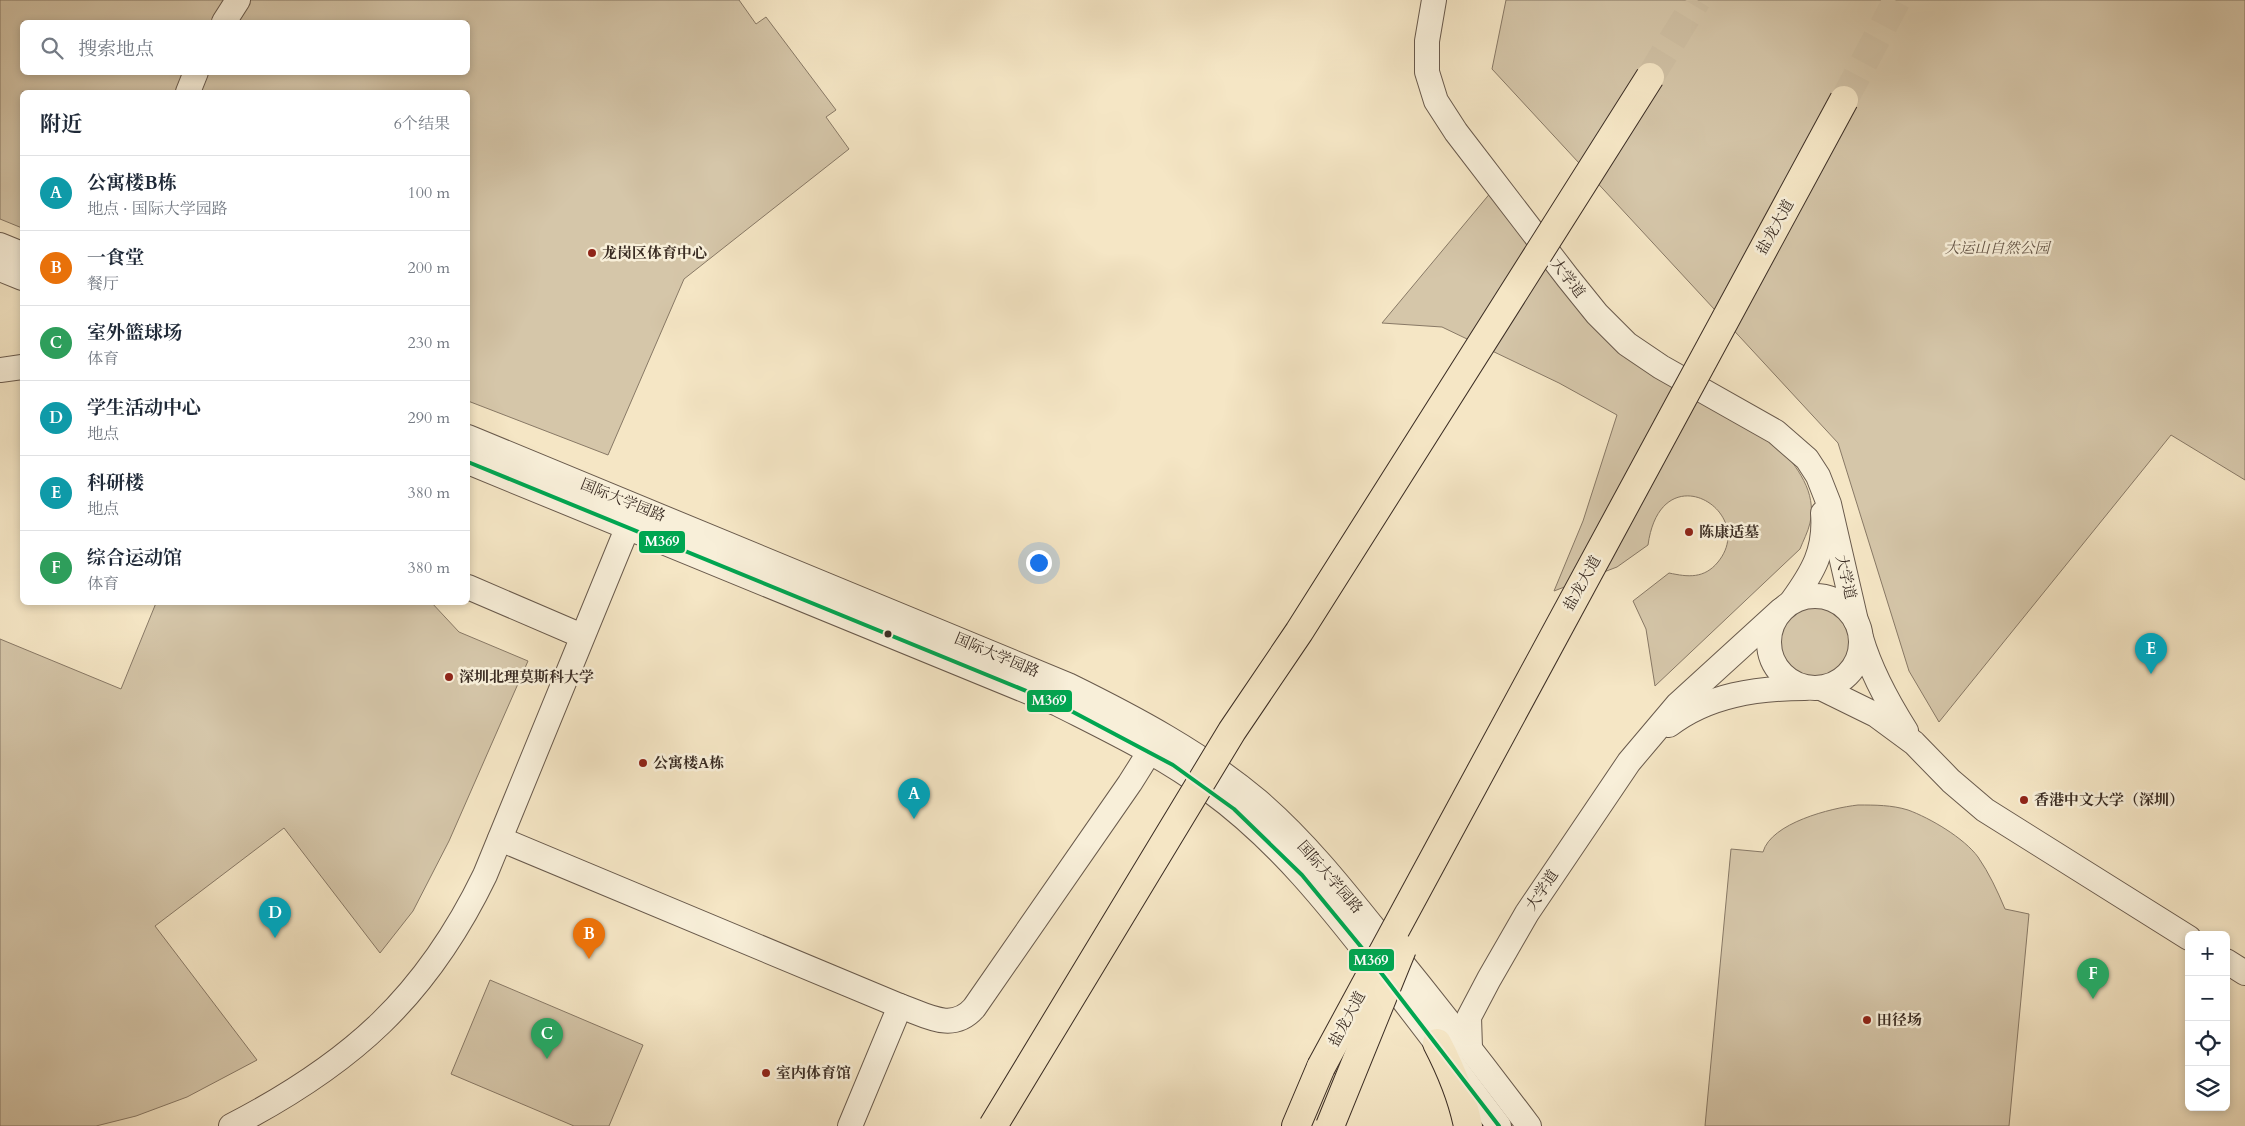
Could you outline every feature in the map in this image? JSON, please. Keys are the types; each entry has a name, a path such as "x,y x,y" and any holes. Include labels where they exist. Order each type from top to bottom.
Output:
{"main road":[{"path":"993,1126 1232,731 1299,632 1650,77"},
{"name":"盐龙大道","path":"1296,1126 1321,1067 1460,806 1844,100"},
{"path":"1330,1126 1460,806"},
{"path":"1436,1043 1453,1074 1463,1100 1468,1126"}],"street":[{"path":"225,20 238,0"},
{"name":"大学道","path":"1434,0 1426,40 1427,72 1436,101 1456,132 1573,286 1597,314 1627,344 1661,367 1776,432 1806,459 1818,476 1829,504 1858,628 1861,650 1856,664 1846,676 1834,684 1815,688 1751,690 1721,698 1672,722 1643,744"},
{"path":"189,90 195,75"},
{"path":"0,245 20,253"},
{"path":"0,269 20,277"},
{"path":"0,370 20,367"},
{"name":"国际大学园路","path":"470,438 1068,685 1132,717 1155,743 1209,790 1238,812 1276,847 1324,900 1499,1126"},
{"name":"国际大学园路","path":"470,463 1155,743 1226,777 1287,828 1346,893 1470,1048 1528,1126"},
{"name":"大学道","path":"1815,688 1795,684 1784,676 1775,665 1770,652 1771,630 1786,606 1810,576 1819,557 1823,540 1823,515 1818,476"},
{"path":"231,1126 292,1093 322,1074 373,1032 433,964 457,930 486,875 636,506"},
{"path":"470,588 582,636"},
{"name":"大学道","path":"1470,1048 1470,1017 1489,978 1526,913 1629,762 1678,704 1786,606 1806,596 1820,596 1835,600 1847,608 1858,628"},
{"path":"1858,628 1868,661 1880,689 1914,743"},
{"path":"1815,688 1876,715 1914,743 1951,781 1985,810 2185,935"},
{"path":"500,839 900,1006 942,1021 956,1022 966,1017 974,1008 1155,743"},
{"path":"2230,964 2245,973"},
{"path":"850,1126 900,1006"}],"green space":[{"name":"龙岗区体育中心","path":"0,0 739,0 756,24 766,17 836,110 826,117 849,149 684,279 608,455 470,402 470,90 20,90 20,227 0,219"},
{"name":"大运山自然公园","path":"1506,0 2245,0 2245,480 2171,435 1939,722 1909,671 1838,443 1492,69"},
{"path":"1492,191 1589,319 1778,444 1798,471 1808,490 1811,501 1810,523 1800,549 1655,686 1646,629 1633,601 1669,573 1689,576 1701,574 1713,568 1727,543 1726,525 1717,510 1703,500 1687,496 1670,501 1656,517 1648,545 1617,567 1554,591 1583,521 1617,415 1559,383 1442,327 1382,323"},
{"path":"155,605 434,605 459,632 528,661 449,841 413,911 380,953 284,828 155,926 257,1060 187,1097 136,1116 96,1126 0,1126 0,639 121,689"},
{"path":"1815,606 1835,612 1845,622 1851,642 1845,662 1835,672 1815,678 1795,672 1785,662 1779,642 1785,622 1795,612"},
{"name":"田径场","path":"1858,805 1902,808 1946,829 1978,857 1993,882 2005,909 2029,914 2009,1126 1705,1126 1731,849 1763,852 1768,842 1789,825 1818,814"},
{"path":"490,980 643,1045 609,1126 574,1126 451,1074"}],"tunnel":[{"path":"1650,77 1697,0"},
{"path":"1844,100 1897,0"}],"transit line":[{"name":"M369","path":"470,463 1058,704 1173,765 1234,809 1302,875 1362,948 1499,1126"}],"place":[{"name":"龙岗区体育中心","path":"592,253"},
{"name":"陈康适墓","path":"1689,532"},
{"name":"科研楼","path":"2151,674"},
{"name":"深圳北理莫斯科大学","path":"449,677"},
{"name":"公寓楼A栋","path":"643,763"},
{"name":"香港中文大学（深圳）","path":"2024,800"},
{"name":"公寓楼B栋","path":"914,819"},
{"name":"学生活动中心","path":"275,938"},
{"name":"一食堂","path":"589,959"},
{"name":"综合运动馆","path":"2093,999"},
{"name":"田径场","path":"1867,1020"},
{"name":"室外篮球场","path":"547,1059"},
{"name":"室内体育馆","path":"766,1073"}]}
